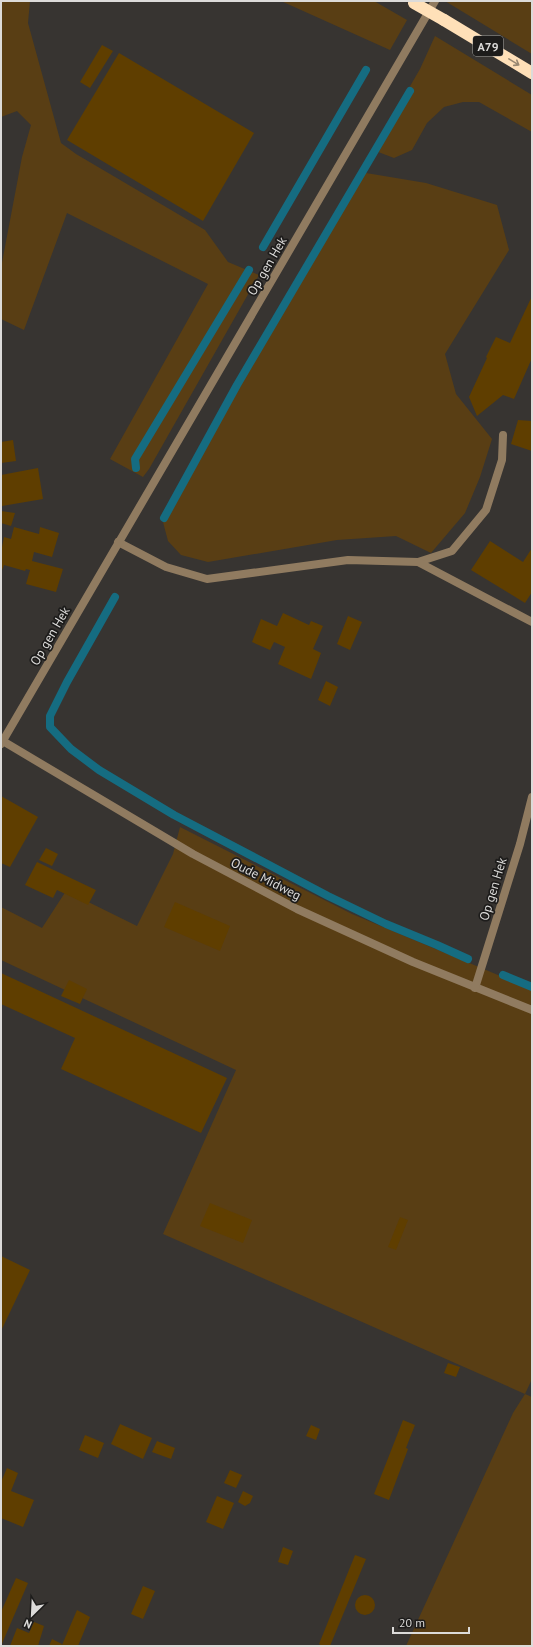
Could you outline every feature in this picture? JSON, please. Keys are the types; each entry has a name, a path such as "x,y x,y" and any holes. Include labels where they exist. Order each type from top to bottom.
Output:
{"highway":[{"name":"A79","path":"412,2 532,73"}],"street":[{"name":"Op gen Hek","path":"2,742 435,1"},
{"path":"118,542 166,567 207,579 348,560 418,562 452,551 486,510 502,460 503,435"},
{"path":"418,562 532,622"},
{"name":"Oude Midweg","path":"2,742 193,854 297,909 413,962 532,1010"},
{"name":"Op gen Hek","path":"475,988 520,844 532,798"}],"shaded area":[{"path":"1,1 30,1 28,23 61,143 76,154 205,230 228,262 259,275 149,469 143,477 110,459 208,284 67,213 24,330 1,319 1,268 22,157 31,125 17,111 1,117"},
{"path":"281,1 374,1 407,20 390,50"},
{"path":"445,1 528,1 532,3 532,54"},
{"path":"435,36 532,95 532,132 479,102 463,102 444,107 427,123 412,150 394,158 373,150 420,69"},
{"path":"360,172 426,183 497,205 509,250 445,354 456,394 492,439 480,477 465,513 431,553 396,536 337,540 208,562 181,555 168,541 163,522 209,432"},
{"path":"180,827 352,914 498,975 532,987 532,1379 525,1394 163,1234 236,1070 1,960 1,907 42,928 66,891 137,926 173,854"},
{"path":"525,1394 532,1397 532,1646 406,1646 513,1413"}],"building":[{"path":"102,45 113,51 90,88 80,82"},
{"path":"119,53 254,133 203,221 67,140"},
{"path":"532,296 532,358 514,399 503,395 477,416 469,397 487,358 486,357 496,337 510,343"},
{"path":"518,420 532,421 532,451 511,444"},
{"path":"13,440 16,461 1,463 1,442"},
{"path":"38,468 43,499 2,506 1,475"},
{"path":"1,511 15,513 11,526 1,523"},
{"path":"14,527 39,534 40,527 59,533 52,557 34,552 32,561 63,569 56,592 26,584 30,570 26,569 25,571 4,565 1,573 1,552 4,537 11,539"},
{"path":"490,541 523,562 532,548 532,592 525,603 471,570"},
{"path":"283,613 309,625 311,621 323,626 313,649 321,653 311,679 278,664 285,647 274,642 270,650 252,642 261,619 277,626"},
{"path":"348,616 362,622 350,650 337,644"},
{"path":"326,681 338,687 330,706 318,700"},
{"path":"1,796 38,817 10,867 1,863"},
{"path":"46,848 58,854 52,866 39,860"},
{"path":"37,862 96,890 88,905 57,890 53,898 25,885"},
{"path":"175,902 230,926 220,951 164,927"},
{"path":"1,973 227,1078 201,1133 61,1069 75,1038 1,1004"},
{"path":"69,980 87,989 80,1004 61,996"},
{"path":"210,1203 252,1220 243,1243 200,1226"},
{"path":"400,1217 408,1220 396,1250 388,1247"},
{"path":"1,1256 30,1270 1,1331"},
{"path":"448,1363 460,1367 456,1377 444,1373"},
{"path":"403,1420 415,1425 406,1448 408,1449 389,1500 374,1494"},
{"path":"120,1424 152,1438 143,1459 111,1444"},
{"path":"311,1425 320,1429 316,1440 306,1436"},
{"path":"85,1435 104,1443 98,1458 79,1450"},
{"path":"157,1441 175,1448 171,1459 152,1452"},
{"path":"7,1468 18,1473 11,1491 34,1500 23,1527 1,1518 1,1482"},
{"path":"230,1470 242,1475 236,1488 224,1483"},
{"path":"243,1491 253,1496 250,1503 245,1506 238,1502"},
{"path":"217,1496 234,1503 223,1529 206,1522"},
{"path":"283,1547 293,1551 288,1565 278,1562"},
{"path":"355,1555 366,1559 330,1646 322,1646 319,1644"},
{"path":"16,1578 28,1583 1,1646 1,1612"},
{"path":"143,1586 155,1591 143,1619 131,1614"},
{"path":"365,1595 372,1598 375,1605 372,1612 365,1615 358,1612 355,1605 358,1598"},
{"path":"77,1610 90,1617 78,1646 62,1645"},
{"path":"34,1622 44,1626 38,1646 10,1646 17,1628 29,1633"},
{"path":"52,1639 62,1644 61,1646 49,1646"}],"waterway":[{"path":"263,247 366,70"},
{"path":"164,518 237,385 410,91"},
{"path":"136,468 135,459 249,270"},
{"path":"115,597 67,682 50,716 50,727 71,749 99,770 174,815 328,896 386,924 468,959"},
{"path":"503,975 532,987"}]}
